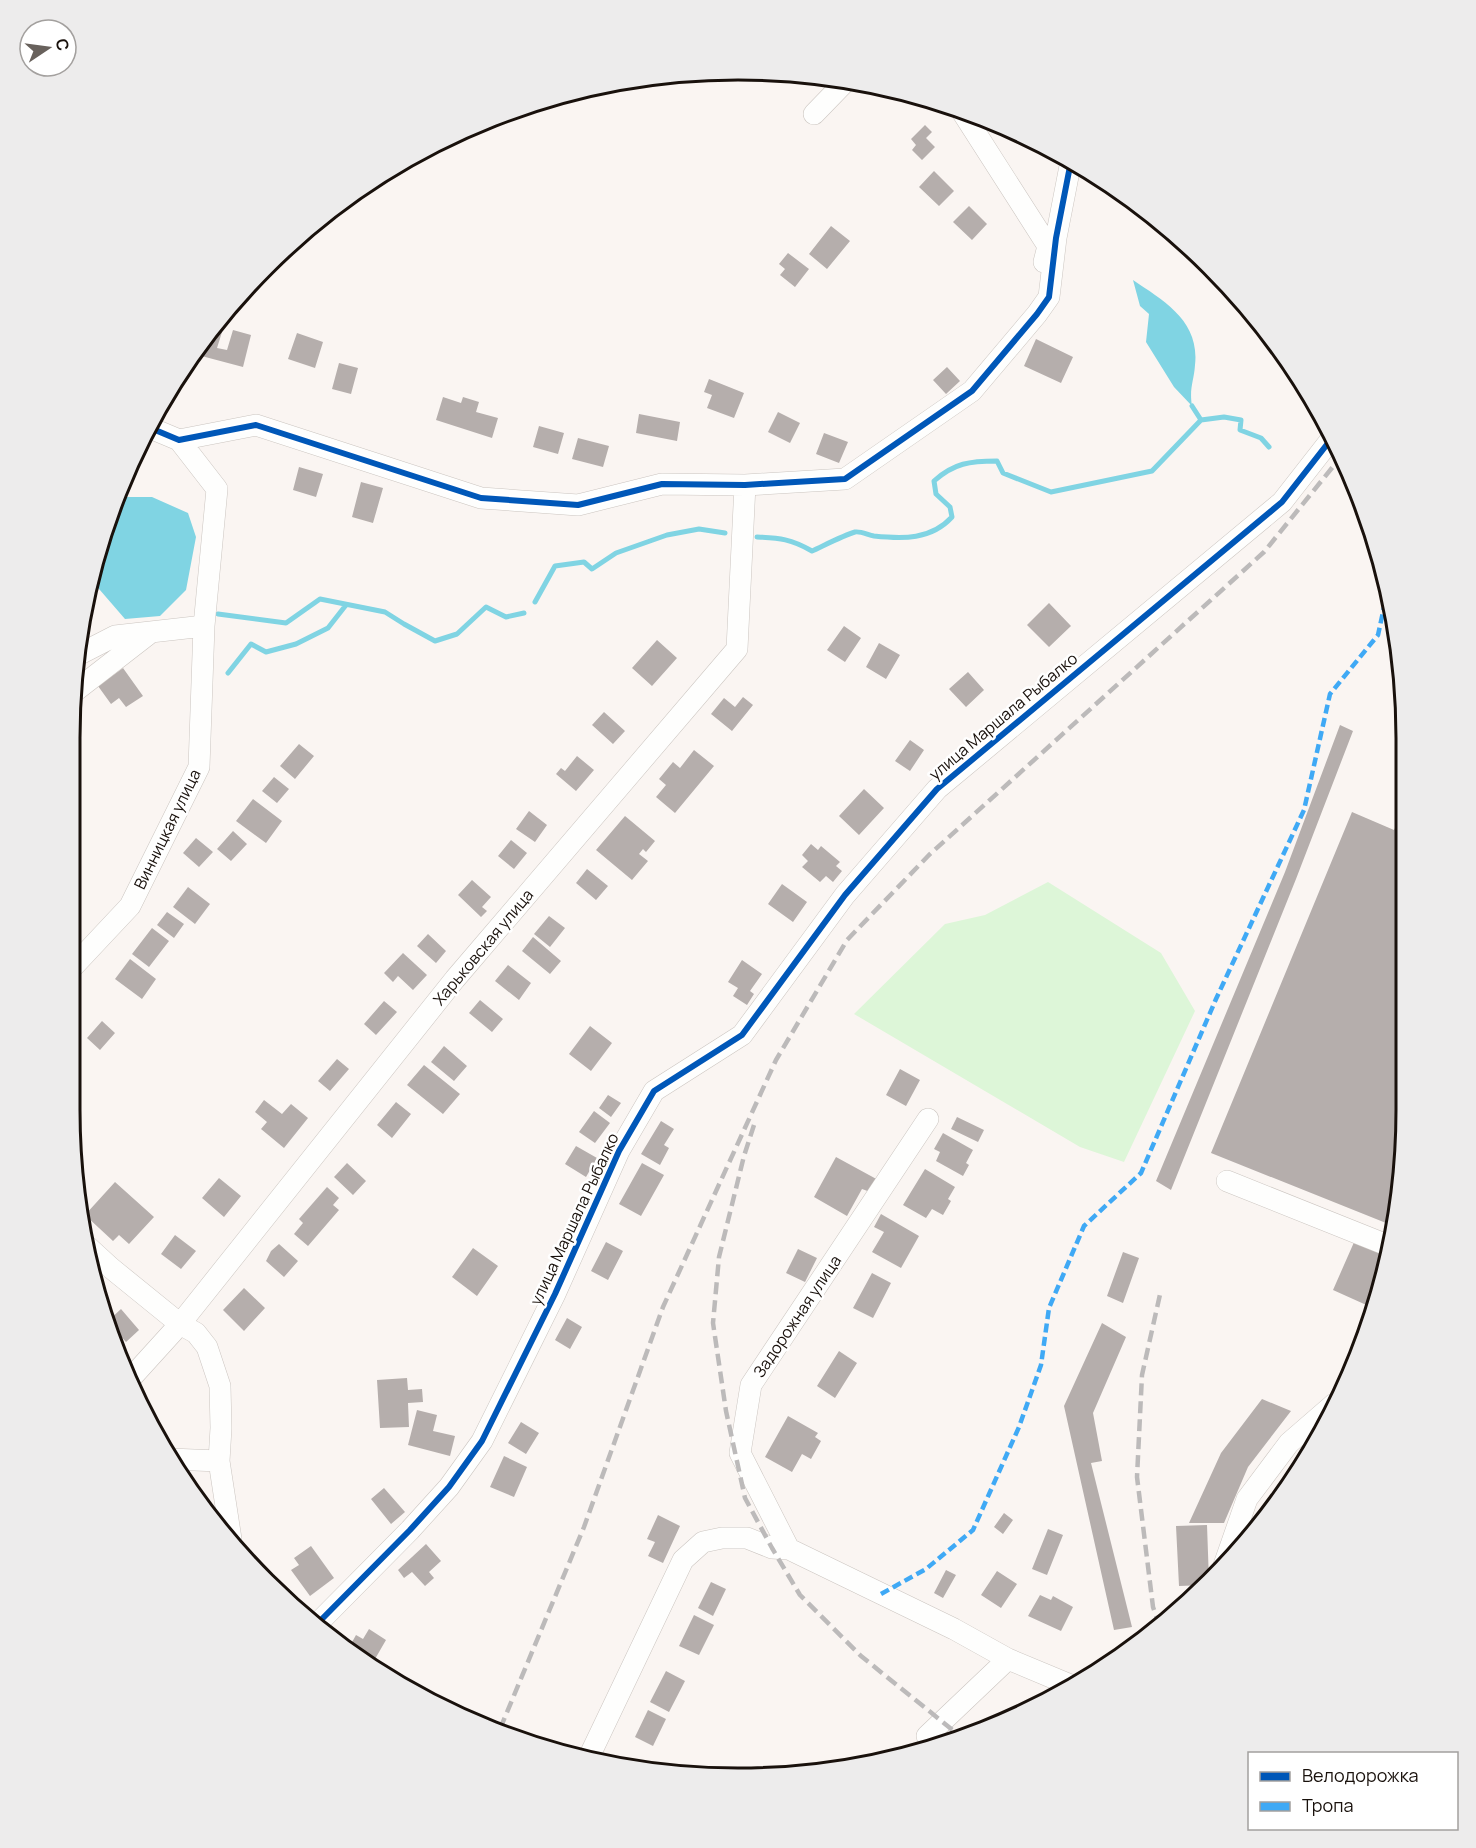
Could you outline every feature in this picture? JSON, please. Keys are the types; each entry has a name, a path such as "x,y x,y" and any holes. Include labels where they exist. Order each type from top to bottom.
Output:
{"street":[{"path":"814,114 840,88"},
{"path":"968,121 1048,246 1028,324"},
{"path":"156,430 179,440 256,425 481,498 578,505 662,484 745,484 845,479 972,391 1049,297 1056,238 1069,169"},
{"name":"Винницкая улица","path":"80,959 130,906 199,767 204,626 217,489 179,440"},
{"name":"улица Маршала Рыбалко","path":"322,1619 449,1487 482,1441 555,1293 619,1151 654,1091 742,1035 845,896 937,789 1282,502 1327,444"},
{"name":"Харьковская улица","path":"135,1374 180,1324 455,979 737,649 745,484"},
{"path":"85,650 115,636 204,626"},
{"path":"82,686 150,632"},
{"name":"Задорожная улица","path":"789,1550 740,1453 751,1385 928,1119"},
{"path":"1227,1181 1383,1243"},
{"path":"96,1254 180,1324 196,1333 207,1347 220,1386 219,1461 229,1527"},
{"path":"1230,1547 1247,1499 1289,1443 1321,1415"},
{"path":"181,1460 219,1461"},
{"path":"592,1752 683,1560 703,1542 722,1538 747,1538 772,1548 789,1550 954,1629 1008,1659 1063,1682"},
{"path":"930,1740 927,1736 1008,1659"}],"green space":[{"path":"1048,882 1161,953 1195,1011 1124,1162 1080,1147 854,1014 945,924 985,915"}],"water":[{"path":"1133,280 1178,314 1192,336 1195,365 1191,394 1192,406 1174,387 1146,342 1149,314 1140,306"},
{"path":"126,497 152,497 188,513 196,537 186,590 160,616 125,619 97,587 114,526"}],"building":[{"path":"925,125 932,132 926,138 935,147 922,160 912,150 916,145 911,139"},
{"path":"934,171 954,191 939,206 919,187"},
{"path":"969,206 987,224 972,240 953,222"},
{"path":"831,226 850,241 827,269 809,254"},
{"path":"788,253 809,269 795,287 780,275 785,269 779,264"},
{"path":"233,330 251,335 243,367 202,356 220,332 217,348 227,350"},
{"path":"297,333 323,342 315,368 288,359"},
{"path":"1036,339 1073,357 1061,383 1024,366"},
{"path":"339,363 358,368 351,394 332,389"},
{"path":"947,367 960,381 946,394 933,380"},
{"path":"709,379 744,393 734,418 707,408 712,395 704,392"},
{"path":"443,397 461,403 463,397 479,402 476,412 498,418 492,438 436,420"},
{"path":"778,412 800,423 790,443 768,432"},
{"path":"639,414 680,422 677,441 636,433"},
{"path":"539,426 564,433 558,454 533,447"},
{"path":"824,433 848,442 839,463 816,454"},
{"path":"578,438 609,446 603,467 572,459"},
{"path":"299,467 323,474 316,497 293,490"},
{"path":"361,482 383,488 373,523 352,517"},
{"path":"1049,603 1071,626 1049,647 1027,625"},
{"path":"844,626 861,638 845,662 827,650"},
{"path":"657,640 677,658 652,686 632,668"},
{"path":"879,643 900,655 886,679 866,667"},
{"path":"123,668 143,696 126,707 119,698 111,704 98,686"},
{"path":"968,672 984,690 966,707 949,689"},
{"path":"743,697 753,705 732,731 711,714 724,698 735,707"},
{"path":"604,712 625,731 613,744 592,725"},
{"path":"1340,725 1353,731 1171,1190 1156,1181 1285,872"},
{"path":"910,740 924,750 910,771 895,761"},
{"path":"299,744 314,756 295,779 280,766"},
{"path":"694,750 714,766 675,813 656,797 666,785 659,779 673,762 680,768"},
{"path":"577,756 594,770 576,791 556,774 561,768 565,771"},
{"path":"274,777 289,789 277,803 262,791"},
{"path":"864,789 884,808 859,835 839,816"},
{"path":"253,799 282,821 266,843 236,821"},
{"path":"529,811 547,825 535,842 516,829"},
{"path":"1352,812 1394,830 1396,826 1395,1153 1386,1223 1211,1153"},
{"path":"625,816 655,841 646,852 643,849 639,854 648,861 632,880 596,850"},
{"path":"233,831 247,844 231,861 217,849"},
{"path":"196,838 213,852 199,867 183,853"},
{"path":"511,840 527,853 514,869 498,856"},
{"path":"811,844 818,850 821,846 840,862 836,866 842,871 833,882 826,876 820,882 802,867 808,861 802,855"},
{"path":"587,869 608,886 596,900 576,883"},
{"path":"472,880 491,897 482,907 487,911 481,917 458,895"},
{"path":"782,884 807,902 793,922 768,904"},
{"path":"188,887 210,904 195,924 173,907"},
{"path":"167,912 184,924 174,938 157,925"},
{"path":"549,916 565,928 550,947 534,934"},
{"path":"152,928 169,941 149,967 132,954"},
{"path":"428,934 446,951 436,963 417,946"},
{"path":"533,937 561,961 550,974 522,951"},
{"path":"403,953 427,975 413,990 398,976 393,982 384,973"},
{"path":"130,959 156,979 142,999 115,979"},
{"path":"742,960 762,974 750,991 754,994 747,1005 733,996 738,988 728,982"},
{"path":"508,965 531,983 519,1000 495,981"},
{"path":"480,1000 503,1019 492,1032 469,1013"},
{"path":"384,1001 397,1012 376,1035 364,1024"},
{"path":"102,1021 115,1033 100,1050 87,1038"},
{"path":"590,1026 612,1043 591,1071 569,1054"},
{"path":"444,1046 467,1066 454,1081 431,1062"},
{"path":"337,1059 349,1069 330,1091 318,1081"},
{"path":"424,1065 460,1094 443,1114 407,1085"},
{"path":"900,1069 920,1080 906,1106 886,1095"},
{"path":"608,1095 621,1103 611,1117 599,1108"},
{"path":"264,1100 282,1114 291,1104 308,1118 284,1148 261,1129 267,1122 255,1112"},
{"path":"396,1102 411,1114 392,1138 377,1125"},
{"path":"594,1111 610,1123 595,1143 579,1132"},
{"path":"957,1117 984,1130 978,1142 951,1129"},
{"path":"661,1121 674,1129 664,1145 669,1148 660,1165 641,1154"},
{"path":"943,1133 973,1150 966,1163 969,1165 963,1176 936,1161 940,1152 934,1149"},
{"path":"576,1146 597,1158 586,1177 565,1164"},
{"path":"836,1157 880,1181 873,1193 862,1189 847,1216 814,1197"},
{"path":"347,1163 366,1181 353,1195 334,1177"},
{"path":"642,1163 664,1175 641,1216 619,1204"},
{"path":"925,1169 955,1187 948,1199 951,1201 943,1215 932,1209 926,1218 903,1205"},
{"path":"219,1178 241,1196 224,1217 202,1198"},
{"path":"115,1182 154,1217 129,1244 119,1235 113,1241 89,1218 88,1212"},
{"path":"327,1187 339,1198 333,1205 339,1210 308,1246 294,1234 303,1223 299,1219"},
{"path":"881,1214 919,1236 901,1268 872,1252 884,1232 874,1227"},
{"path":"175,1235 196,1251 181,1269 161,1254"},
{"path":"1355,1240 1381,1252 1367,1305 1333,1290"},
{"path":"606,1242 623,1251 608,1280 591,1271"},
{"path":"279,1244 298,1261 284,1277 266,1261 271,1251"},
{"path":"473,1248 498,1266 477,1296 452,1277"},
{"path":"798,1249 817,1258 805,1282 786,1273"},
{"path":"1123,1252 1139,1258 1123,1303 1107,1296"},
{"path":"872,1273 891,1283 873,1318 853,1308"},
{"path":"244,1288 265,1308 244,1331 223,1310"},
{"path":"121,1309 139,1330 126,1342 119,1334 113,1317"},
{"path":"567,1318 582,1327 570,1349 555,1340"},
{"path":"1102,1323 1126,1337 1093,1413 1102,1461 1091,1463 1132,1627 1114,1630 1064,1406"},
{"path":"839,1351 857,1363 835,1398 817,1386"},
{"path":"407,1378 408,1390 422,1389 423,1402 408,1403 409,1427 380,1428 377,1380"},
{"path":"1262,1399 1291,1411 1248,1467 1224,1523 1189,1523 1221,1453"},
{"path":"417,1410 437,1415 433,1431 455,1436 450,1456 408,1445"},
{"path":"788,1416 818,1433 815,1437 821,1441 811,1459 802,1454 792,1472 765,1457"},
{"path":"521,1422 539,1433 526,1454 508,1443"},
{"path":"504,1456 527,1467 514,1497 490,1487"},
{"path":"384,1488 405,1512 391,1524 371,1499"},
{"path":"1004,1513 1013,1520 1003,1534 994,1527"},
{"path":"658,1515 680,1526 663,1563 648,1556 655,1542 647,1539"},
{"path":"1207,1525 1209,1571 1194,1585 1179,1586 1176,1526"},
{"path":"1048,1529 1063,1535 1047,1575 1032,1569"},
{"path":"426,1544 441,1561 429,1572 434,1578 425,1586 412,1572 404,1578 398,1570"},
{"path":"311,1546 334,1578 310,1596 291,1570 299,1565 294,1558"},
{"path":"946,1570 956,1575 943,1598 934,1593"},
{"path":"997,1571 1017,1584 1001,1608 981,1595"},
{"path":"711,1582 726,1589 713,1616 698,1608"},
{"path":"1040,1595 1051,1600 1053,1596 1073,1607 1061,1631 1028,1616"},
{"path":"694,1615 714,1625 699,1655 679,1646"},
{"path":"369,1629 386,1640 375,1659 352,1643 356,1635 363,1639"},
{"path":"666,1671 685,1681 669,1712 650,1702"},
{"path":"648,1710 666,1719 653,1746 635,1737"}],"waterway":[{"path":"757,537 785,540 812,551 855,532 895,538 926,534 944,525 952,517 950,507 936,494 934,481 948,470 963,464 997,461 1003,473 1051,492 1152,471 1201,420 1192,406"},
{"path":"1201,420 1224,417 1241,420 1240,430 1261,438 1269,447"},
{"path":"535,602 555,566 584,562 592,569 616,553 667,535 699,529 725,533"},
{"path":"218,614 286,623 320,599 385,612 435,641 457,634 486,607 506,617 524,613"},
{"path":"228,673 251,644 266,652 296,644 328,628 346,605"}],"railway":[{"path":"502,1724 584,1527 663,1307 776,1060 847,940 929,855 1264,552 1336,463"},
{"path":"754,1125 719,1257 713,1323 726,1411 745,1498 800,1595 861,1656 955,1732"},
{"path":"1157,1618 1153,1607 1137,1477 1142,1375 1161,1290"}],"marked path":[{"path":"881,1594 926,1569 973,1530 1019,1427 1041,1365 1049,1308 1084,1226 1141,1173 1216,999 1304,810 1330,694 1378,635 1384,609"}],"cycle path":[{"path":"156,430 179,440 256,425 481,498 578,505 662,484 745,485 845,479 972,391 1037,314 1049,297 1056,238 1069,169"},
{"path":"322,1619 449,1487 482,1441 555,1294 619,1151 654,1091 742,1035 845,895 937,789 1282,502 1327,444"}]}
